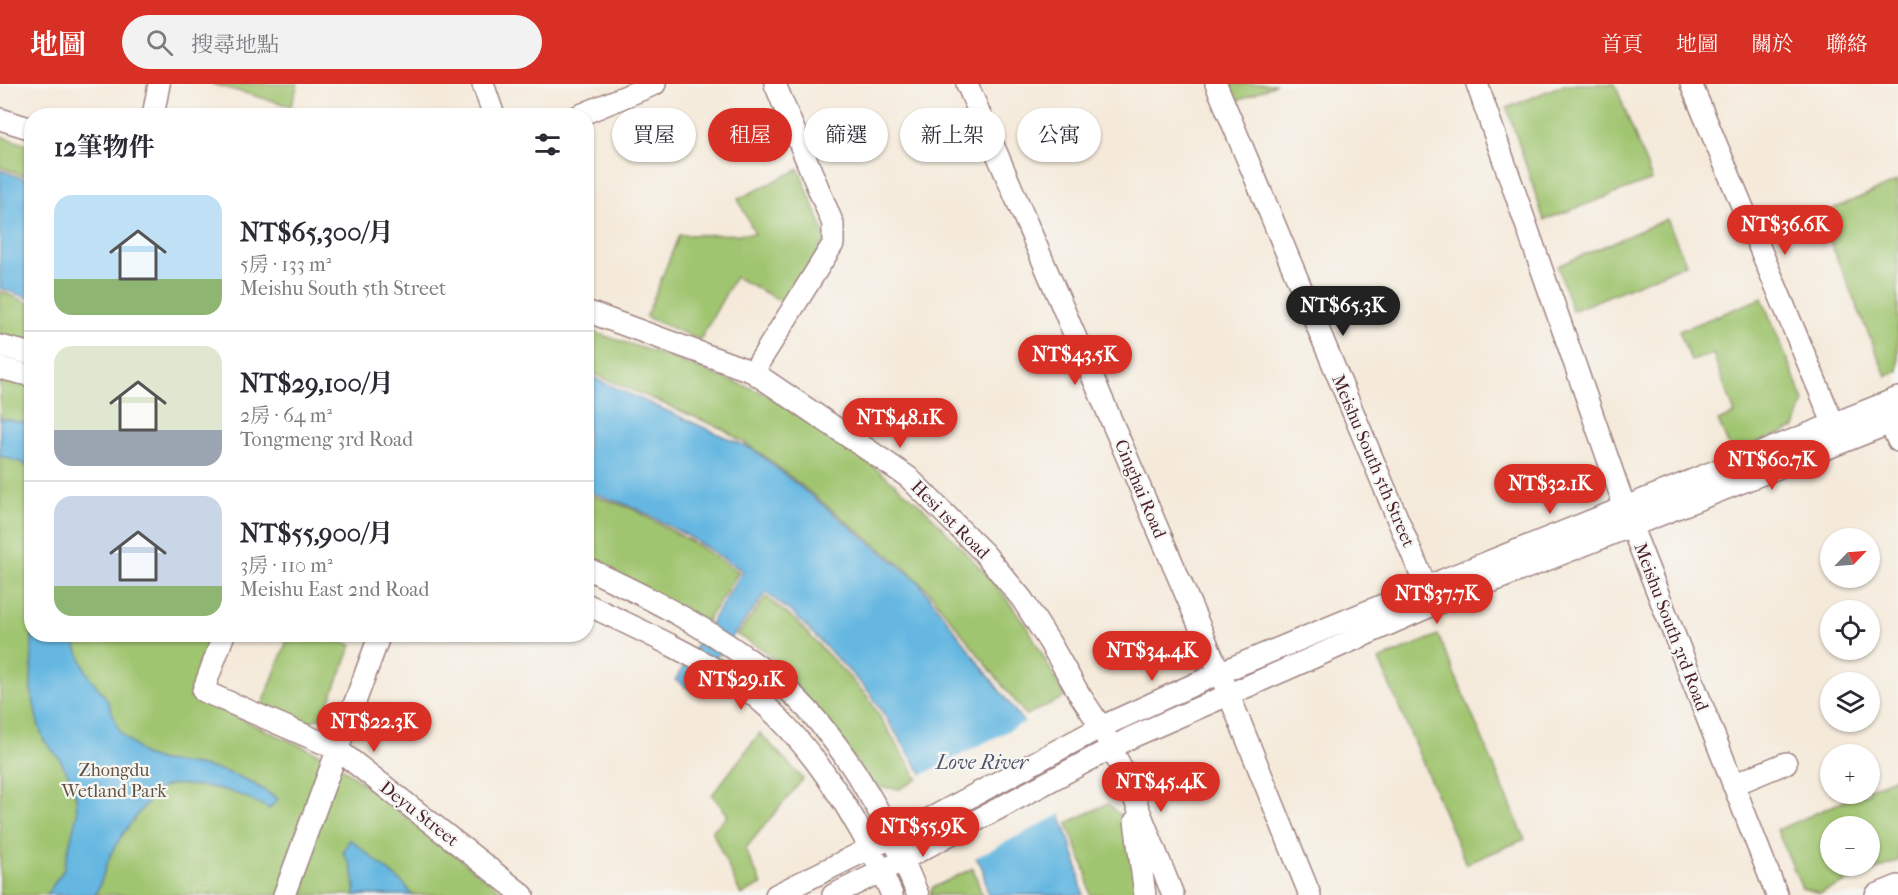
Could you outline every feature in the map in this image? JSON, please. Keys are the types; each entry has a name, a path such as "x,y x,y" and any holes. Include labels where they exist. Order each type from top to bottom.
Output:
{"street":[{"path":"154,108 159,84"},
{"path":"483,84 491,108"},
{"path":"594,109 656,84"},
{"path":"753,372 833,244 833,224 775,84"},
{"name":"Cinghai Road","path":"967,84 1229,695 1310,895"},
{"name":"Meishu South 5th Street","path":"1216,84 1429,596"},
{"name":"Meishu South 3rd Road","path":"1476,84 1628,516 1777,895"},
{"path":"1691,84 1838,434"},
{"path":"0,119 24,126"},
{"name":"Hesi 1st Road","path":"594,313 753,372 908,477 984,553 1022,599 1101,727 1130,788"},
{"path":"0,346 24,352"},
{"path":"0,368 24,374"},
{"path":"776,895 933,817 1101,727 1219,673 1429,596 1838,434 1890,401 1896,428 1838,434"},
{"path":"594,572 650,597 717,636 779,681 832,739 891,837 918,895"},
{"path":"833,895 882,871 1111,747 1229,695 1429,596"},
{"path":"594,608 734,681 763,703 789,729 845,806 882,871 892,895"},
{"name":"Deyu Street","path":"221,642 203,691 337,749 523,895"},
{"path":"284,895 377,642"},
{"path":"812,758 832,739"},
{"path":"1733,784 1786,763"},
{"path":"1130,788 1145,895"},
{"path":"1130,788 1173,895"},
{"path":"1876,895 1898,886"}],"green space":[{"path":"212,84 298,84 291,106"},
{"path":"1225,84 1276,84 1233,103"},
{"path":"1564,84 1615,84 1652,180 1544,220 1507,108"},
{"path":"0,136 24,144 24,176 0,167"},
{"path":"799,169 826,238 787,304 735,277 700,340 646,317 679,235 755,234 738,199"},
{"path":"1898,181 1898,371 1886,376 1819,215"},
{"path":"1667,219 1686,264 1572,311 1558,266"},
{"path":"0,291 24,301 24,346 0,339"},
{"path":"1762,298 1804,401 1795,428 1732,453 1718,421 1735,414 1713,354 1691,361 1679,331"},
{"path":"594,332 764,393 857,453 923,507 996,585 1027,626 1065,697 1026,715 926,588 905,568 763,455 723,429 594,374"},
{"name":"Zhongdu Wetland Park","path":"0,376 24,382 24,642 211,642 191,697 331,759 507,895 0,895"},
{"path":"594,496 631,508 692,542 739,572 704,625 594,567"},
{"path":"766,597 796,621 867,696 918,779 900,789 874,787 829,723 764,650 737,635"},
{"path":"1438,635 1525,839 1466,864 1379,660"},
{"path":"286,642 344,642 352,645 323,717 309,722 262,706"},
{"path":"760,733 803,779 745,849 762,885 741,895 712,831 728,815 712,795"},
{"path":"1898,776 1898,861 1880,868 1880,816 1820,816 1820,876 1861,876 1820,893 1802,888 1777,830 1837,804 1880,804 1880,784"},
{"path":"1107,804 1129,822 1139,895 1090,895 1086,872 1067,823"},
{"path":"973,868 982,895 930,895 932,888"}],"water":[{"path":"0,170 24,179 24,297 0,288"},
{"name":"Love River","path":"594,378 754,450 917,580 1033,735 1076,860 1083,895 988,895 982,867 870,693 796,616 766,593 691,690 675,680 743,571 690,537 633,507 594,493"},
{"path":"0,418 24,423 24,464 0,456"},
{"path":"32,642 78,642 76,647 87,673 107,699 120,732 144,755 162,761 198,765 227,772 249,781 278,799 269,809 239,795 219,789 181,784 163,787 143,807 116,845 95,895 46,895 63,871 77,814 76,797 69,776 59,758 43,739 31,689"},
{"path":"350,839 405,885 412,895 355,895 353,873 343,853"}],"pier":[{"path":"1027,721 1036,734 1063,813 973,859 920,776"}]}
